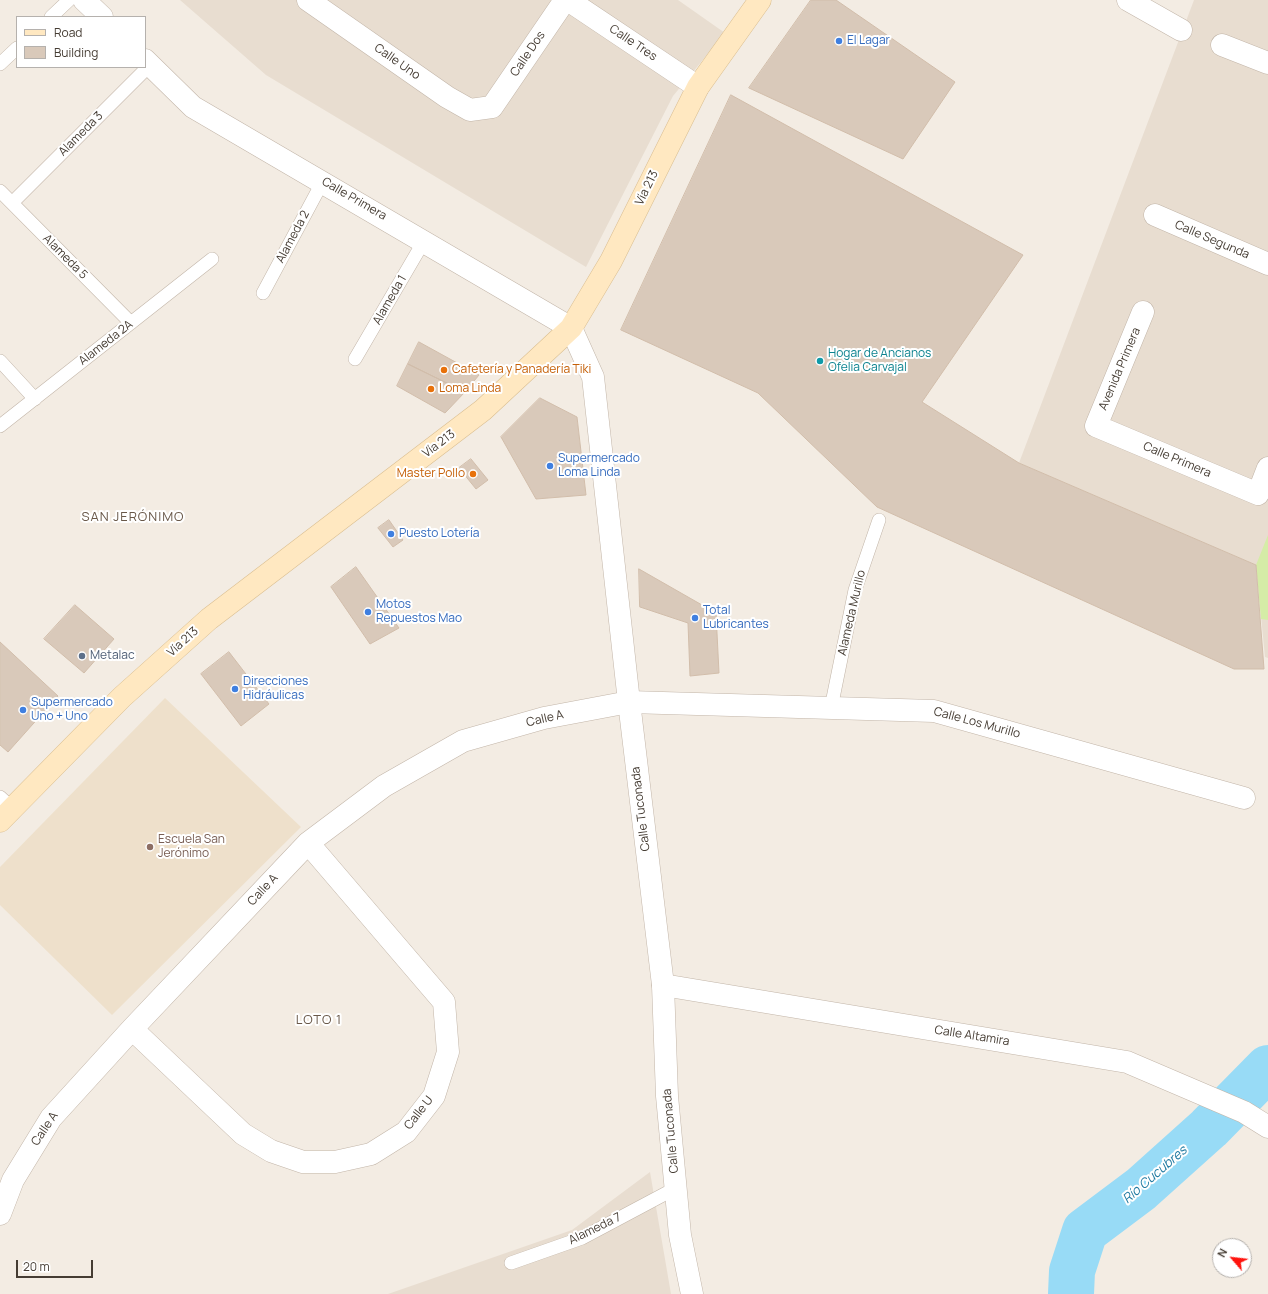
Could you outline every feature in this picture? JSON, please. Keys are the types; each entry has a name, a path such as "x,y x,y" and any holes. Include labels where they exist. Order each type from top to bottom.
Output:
{"main road":[{"name":"Vía 213","path":"4,809 122,697 209,619 483,410 571,328 611,261 698,87 760,0"}],"street":[{"path":"84,0 101,16"},
{"name":"Calle Uno","path":"308,0 470,110 492,107"},
{"name":"Calle Dos","path":"492,107 565,0"},
{"name":"Calle Tres","path":"568,0 698,87"},
{"path":"1128,0 1181,30"},
{"path":"1222,45 1268,63"},
{"name":"Calle Primera","path":"148,62 193,107 323,181 571,328"},
{"name":"Calle Segunda","path":"1155,215 1268,264"},
{"name":"Avenida Primera","path":"1096,426 1143,312"},
{"name":"Calle Tuconada","path":"571,328 593,377 629,702 663,985 667,1096 680,1234 692,1294"},
{"name":"Calle Primera","path":"1096,426 1258,494 1268,468"},
{"name":"Calle Los Murillo","path":"629,702 934,711 1244,798"},
{"name":"Calle A","path":"0,1214 13,1180 51,1118 132,1029 308,843 384,786 463,741 544,718 629,702"},
{"name":"Calle U","path":"132,1029 243,1134 271,1151 303,1162 335,1162 370,1154 406,1132 434,1096 448,1052 444,1002 308,843"},
{"name":"Calle Altamira","path":"663,985 1127,1062 1176,1081 1266,1122"}],"lane":[{"path":"52,16 69,0"},
{"path":"0,64 16,49"},
{"name":"Alameda 3","path":"12,203 142,68"},
{"name":"Alameda 2","path":"263,293 323,181"},
{"name":"Alameda 5","path":"0,191 131,323"},
{"name":"Alameda 1","path":"355,359 424,241"},
{"name":"Alameda 2A","path":"0,426 212,258"},
{"path":"0,362 35,399"},
{"name":"Alameda Murillo","path":"831,708 854,590 878,520"},
{"name":"Alameda 7","path":"511,1263 582,1238 676,1188"}],"shaded area":[{"path":"180,0 678,0 725,33 673,96 586,267 266,75"},
{"path":"1194,0 1268,0 1268,658 1265,657 1256,565 1019,463"},
{"name":"Escuela San Jerónimo","path":"165,698 301,827 112,1015 0,905 0,867"},
{"path":"650,1172 671,1294 388,1294 572,1230"}],"green space":[{"path":"1268,535 1268,620 1261,619 1256,565"}],"building":[{"name":"El Lagar","path":"811,0 836,0 955,82 903,159 749,88"},
{"name":"Hogar de Ancianos Ofelia Carvajal","path":"731,95 1023,255 922,402 1019,463 1256,565 1264,669 1234,669 877,507 758,393 621,330"},
{"name":"Cafetería y Panadería Tiki","path":"419,342 479,375 465,392 408,364"},
{"name":"Loma Linda","path":"408,364 465,392 445,413 397,386"},
{"name":"Supermercado Loma Linda","path":"540,398 577,417 586,495 536,499 501,437"},
{"name":"Master Pollo","path":"471,459 488,480 476,489 459,468"},
{"name":"Puesto Lotería","path":"389,520 403,540 393,547 378,528"},
{"name":"Motos Repuestos Mao","path":"356,567 399,628 370,644 331,587"},
{"name":"Total Lubricantes","path":"639,569 716,613 719,673 690,676 688,623 640,607"},
{"name":"Metalac","path":"75,605 114,639 84,673 44,639"},
{"name":"Supermercado Uno + Uno","path":"0,642 58,696 8,752 0,745"},
{"name":"Direcciones Hidráulicas","path":"229,652 269,704 241,726 201,674"}],"waterway":[{"name":"Río Cucubres","path":"1071,1294 1072,1271 1085,1231 1141,1189 1209,1128 1268,1068"}],"place":[{"name":"El Lagar","path":"839,41"},
{"name":"Hogar de Ancianos Ofelia Carvajal","path":"820,361"},
{"name":"Cafetería y Panadería Tiki","path":"444,370"},
{"name":"Loma Linda","path":"431,389"},
{"name":"Supermercado Loma Linda","path":"550,466"},
{"name":"Master Pollo","path":"473,474"},
{"name":"Puesto Lotería","path":"391,534"},
{"name":"Motos Repuestos Mao","path":"368,612"},
{"name":"Total Lubricantes","path":"695,618"},
{"name":"Metalac","path":"82,656"},
{"name":"Direcciones Hidráulicas","path":"235,689"},
{"name":"Supermercado Uno + Uno","path":"23,710"},
{"name":"Escuela San Jerónimo","path":"150,847"}],"district":[{"name":"SAN JERÓNIMO","path":"133,517"},
{"name":"LOTO 1","path":"319,1020"}]}
